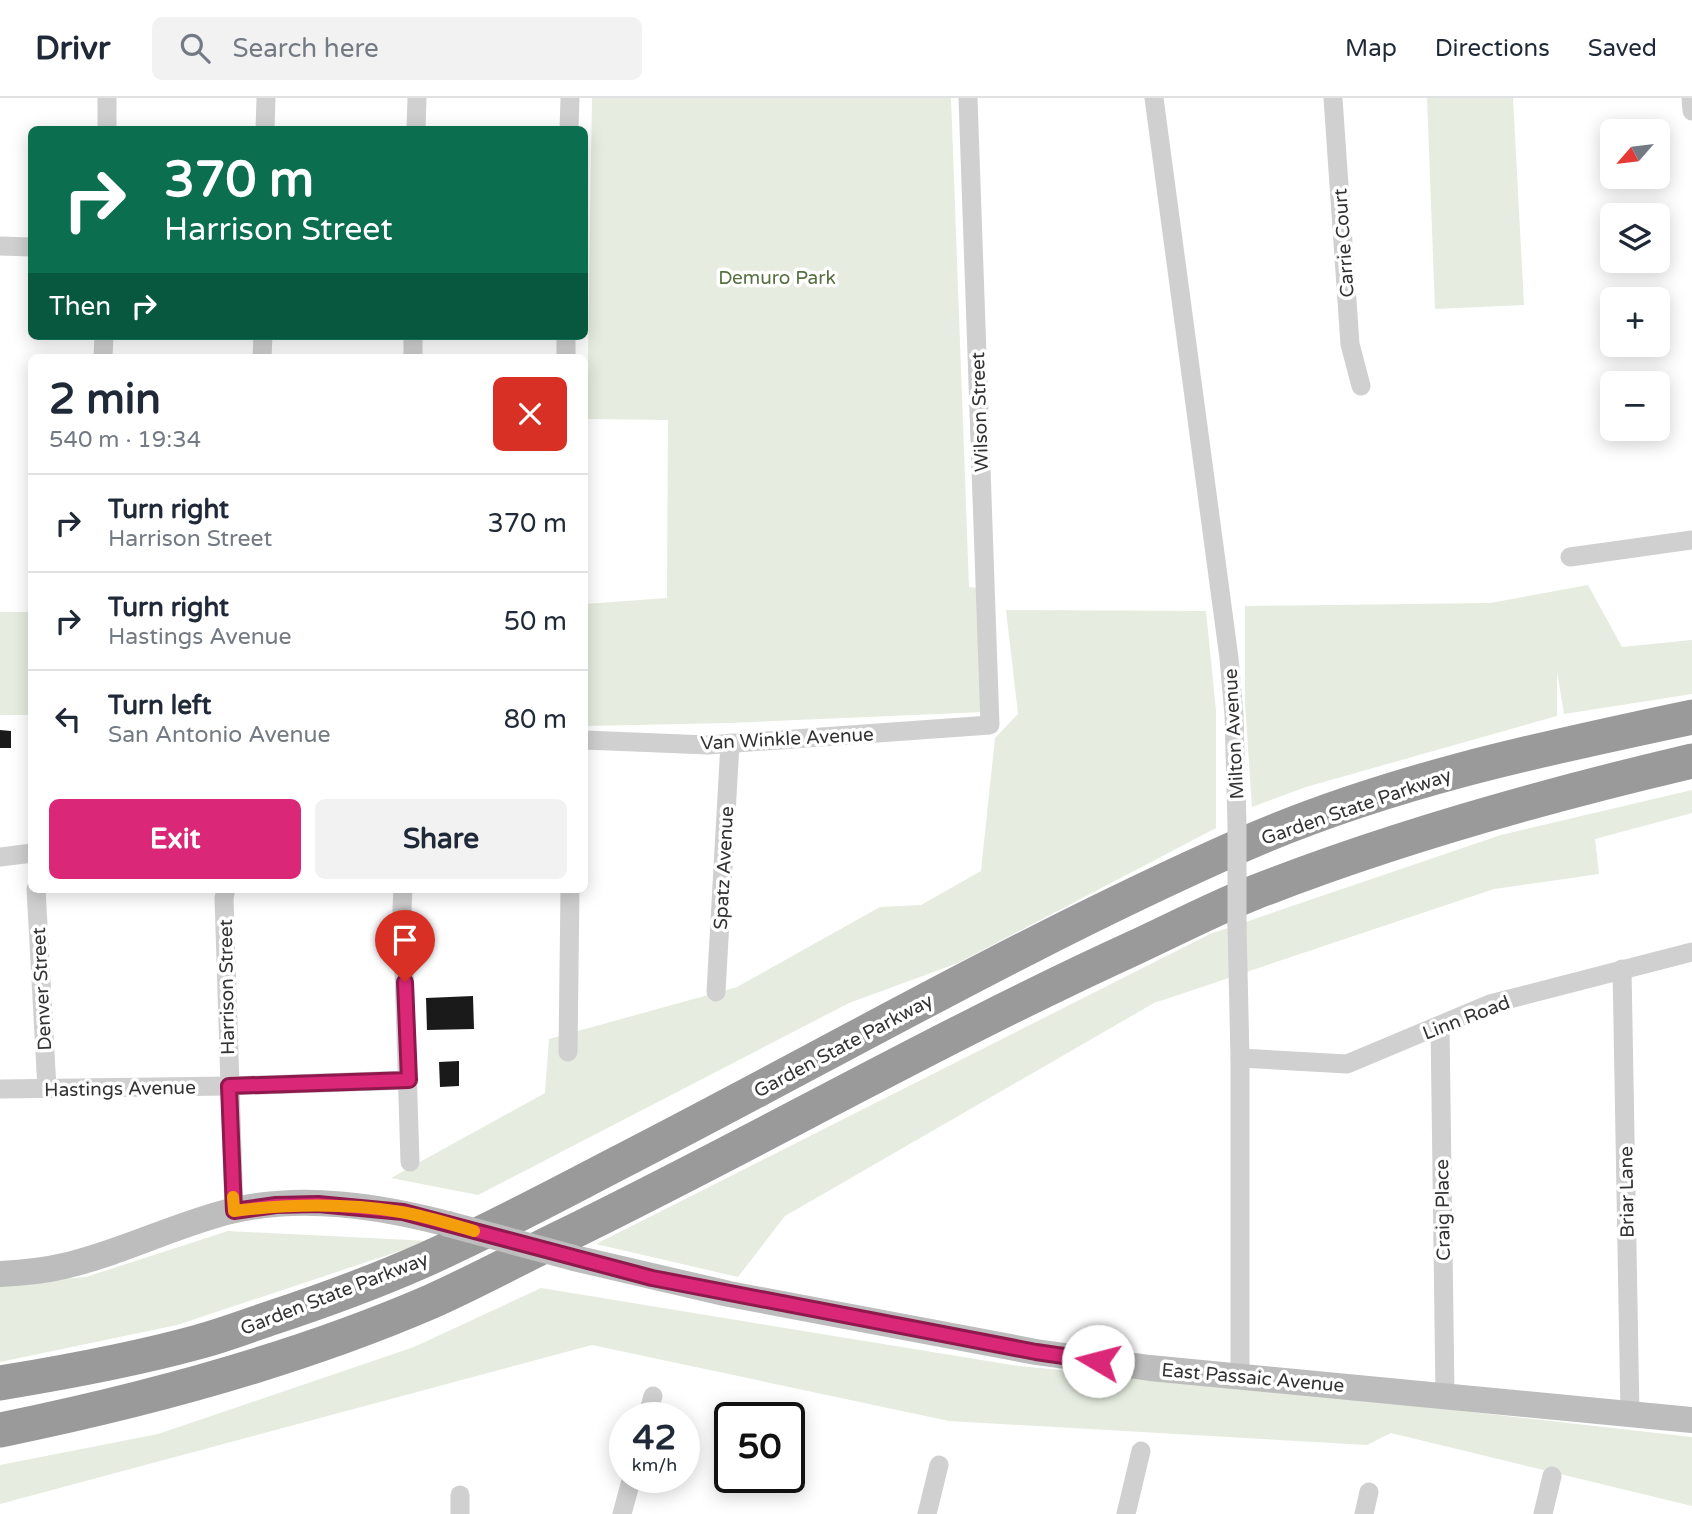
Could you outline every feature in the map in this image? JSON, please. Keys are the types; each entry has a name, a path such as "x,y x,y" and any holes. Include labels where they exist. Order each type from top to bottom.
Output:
{"highway":[{"name":"Garden State Parkway","path":"0,1383 89,1368 201,1342 311,1305 420,1262 524,1213 1058,932 1138,892 1247,843 1357,802 1467,768 1692,718"},
{"name":"Garden State Parkway","path":"0,1430 117,1405 213,1378 350,1333 456,1289 662,1188 1045,989 1250,894 1468,819 1579,787 1692,761"}],"main road":[{"name":"East Passaic Avenue","path":"0,1274 26,1273 64,1266 234,1211 276,1205 350,1206 403,1212 574,1258 729,1294 1036,1352 1150,1368 1692,1420"}],"street":[{"path":"107,98 107,126"},
{"path":"265,126 266,98"},
{"path":"416,126 417,98"},
{"path":"569,126 570,98"},
{"name":"Wilson Street","path":"968,98 990,725"},
{"name":"Milton Avenue","path":"1154,98 1229,658 1234,715 1240,1058 1240,1376"},
{"name":"Carrie Court","path":"1333,98 1350,344 1361,386"},
{"path":"1690,98 1692,110"},
{"path":"0,246 28,247"},
{"path":"1570,557 1692,540"},
{"name":"Van Winkle Avenue","path":"588,740 708,745 990,725"},
{"name":"Spatz Avenue","path":"716,992 730,743"},
{"path":"0,857 28,854"},
{"name":"Denver Street","path":"36,893 47,1089"},
{"name":"Harrison Street","path":"225,893 234,1211"},
{"path":"403,893 410,1161"},
{"path":"568,1052 570,893"},
{"name":"Linn Road","path":"1240,1058 1348,1064 1490,1004 1692,952"},
{"name":"Briar Lane","path":"1622,969 1630,1415"},
{"name":"Craig Place","path":"1440,1025 1445,1395"},
{"name":"Hastings Avenue","path":"0,1089 409,1080"},
{"path":"651,1402 653,1396"},
{"path":"1126,1514 1141,1451"},
{"path":"927,1514 939,1465"},
{"path":"1543,1514 1552,1476"},
{"path":"1364,1514 1369,1492"},
{"path":"622,1514 628,1493"}],"green space":[{"name":"Demuro Park","path":"592,98 951,98 969,587 978,588 983,712 588,726 588,604 667,598 668,420 588,419"},
{"path":"1427,98 1513,98 1524,305 1435,309"},
{"path":"1588,585 1622,647 1692,640 1692,694 1564,714 1557,672 1557,716 1306,787 1252,807 1245,704 1245,606 1490,603"},
{"path":"1006,610 1206,611 1216,711 1216,828 958,963 849,1003 478,1195 391,1178 545,1093 549,1039 737,987 880,907 921,905 981,871 995,738 1018,714"},
{"path":"0,612 28,612 28,715 0,715"},
{"path":"1692,790 1692,813 1595,839 1599,874 1494,889 1154,1003 785,1216 738,1277 596,1244 1210,934 1501,835"},
{"path":"228,1231 430,1241 177,1325 0,1362 0,1285 86,1277"},
{"path":"541,1288 1018,1366 1277,1390 1692,1437 1692,1506 1391,1433 1367,1445 949,1421 592,1345 0,1504 0,1465 158,1434 414,1347"}],"building":[{"path":"0,730 11,731 11,748 0,748"},
{"path":"473,996 474,1029 427,1030 426,998"},
{"path":"459,1061 459,1086 440,1087 439,1062"}],"slow traffic":[{"path":"233,1197 234,1211 276,1205 360,1207 403,1212 474,1231"}],"route":[{"path":"405,982 409,1080 229,1086 234,1211 276,1205 318,1204 403,1212 652,1278 1036,1352 1098,1361"}]}
